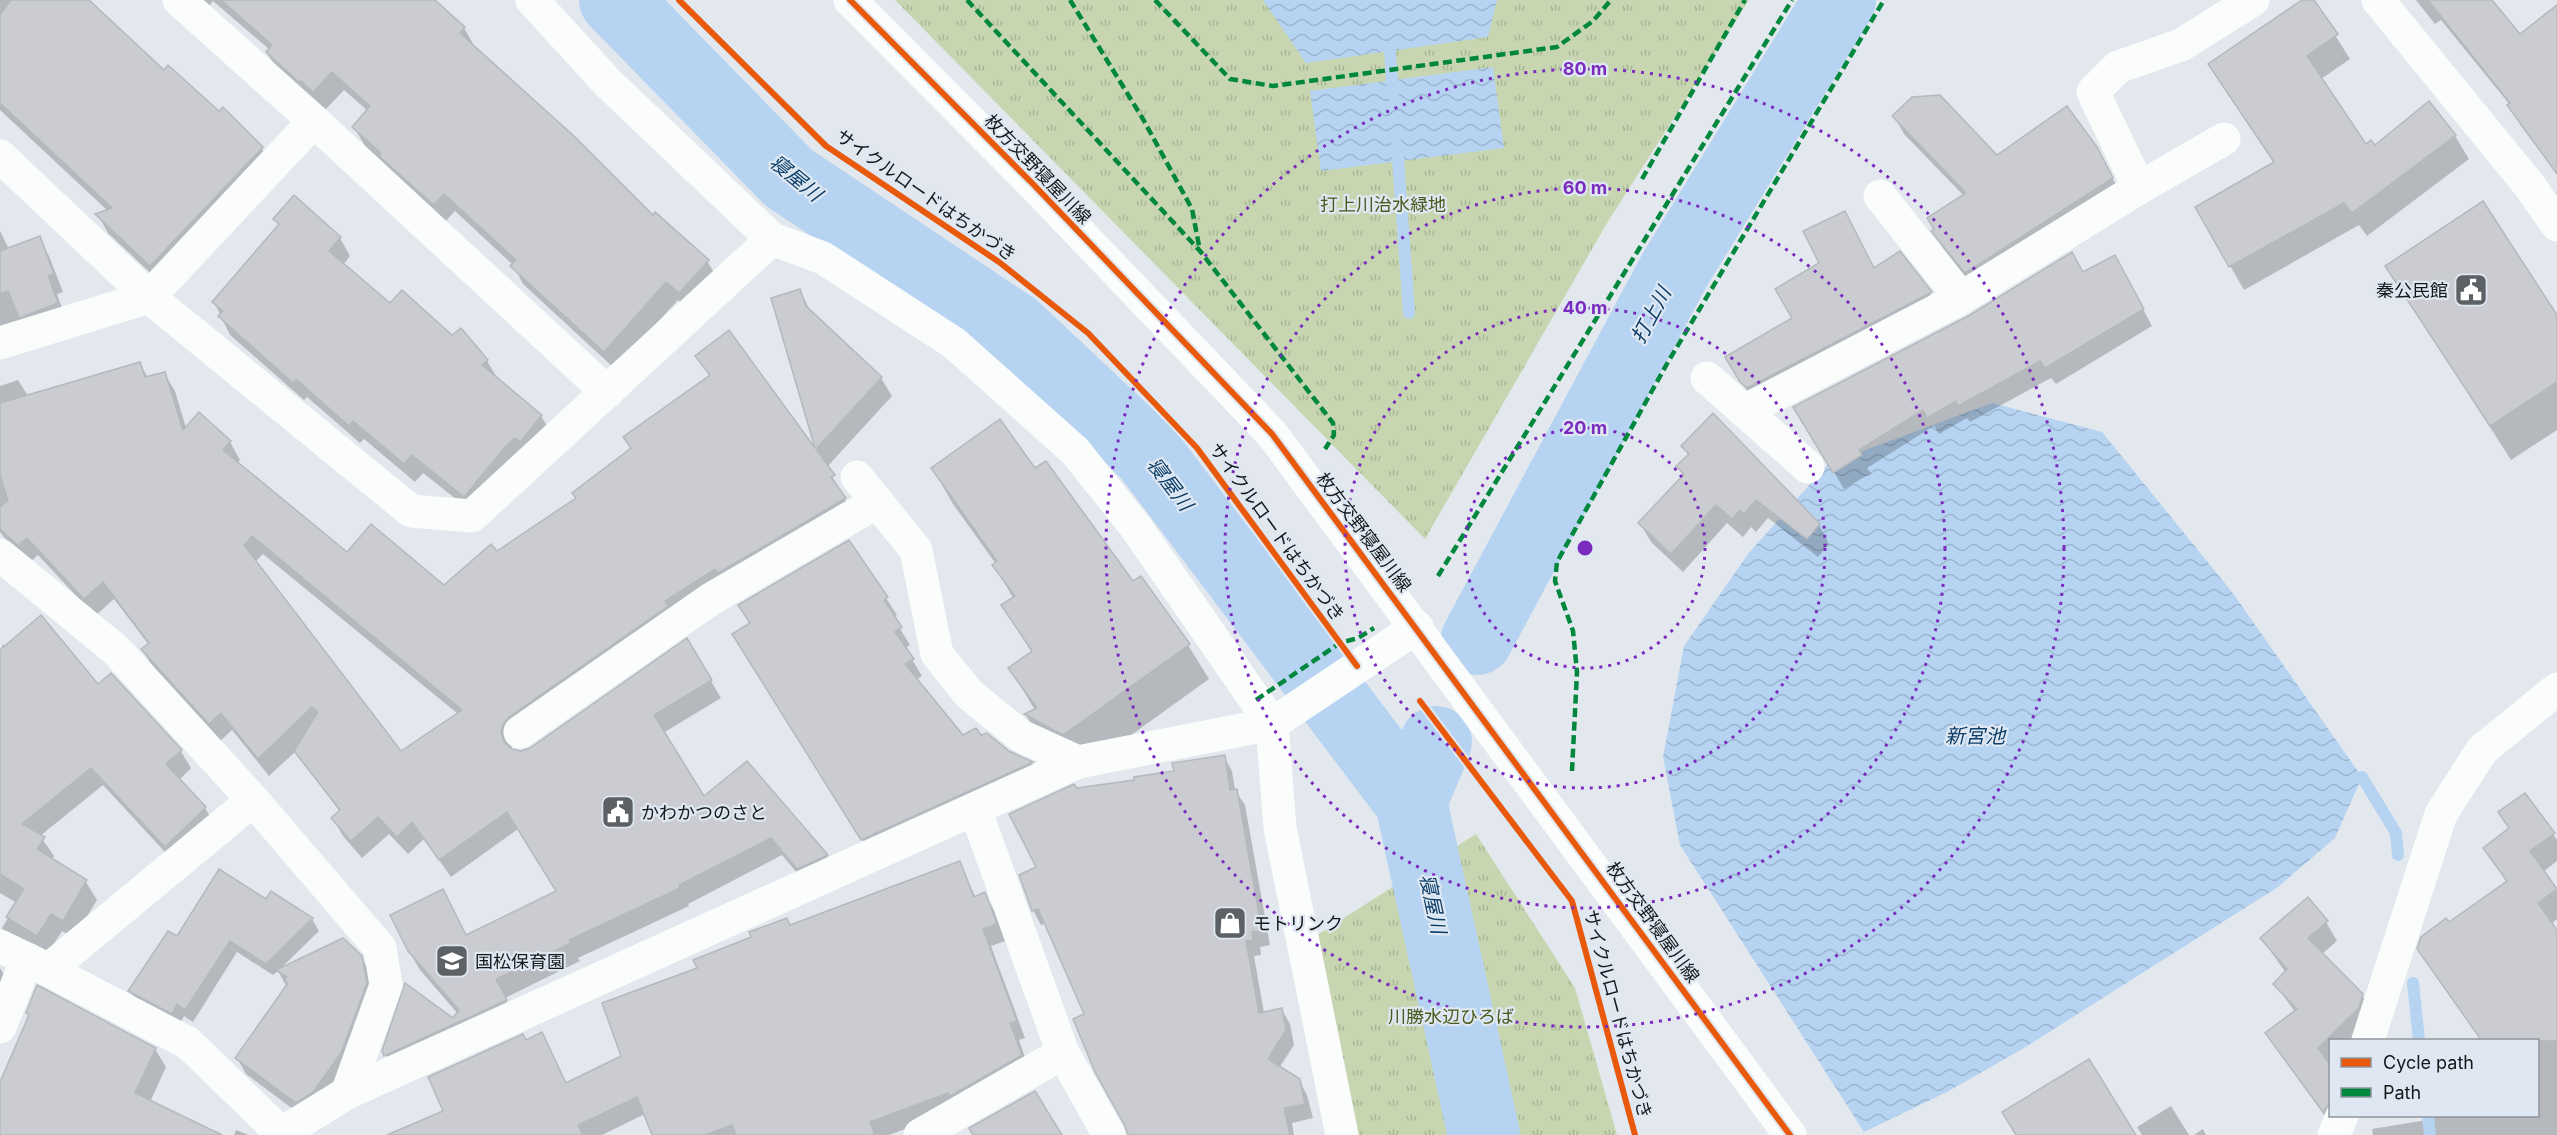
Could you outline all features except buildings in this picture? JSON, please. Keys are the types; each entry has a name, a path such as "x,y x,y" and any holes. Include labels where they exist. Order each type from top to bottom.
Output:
{"street":[{"path":"179,0 315,121 607,392"},
{"path":"532,0 608,83 772,239 823,258 954,343 1075,451 1135,526 1272,724 1280,828 1342,1135"},
{"name":"枚方交野寝屋川線","path":"850,0 1033,184 1272,434 1417,627 1790,1135"},
{"path":"2139,188 2093,92 2118,68 2181,45 2253,0"},
{"path":"2378,0 2529,185 2557,225"},
{"path":"0,343 149,297 315,121"},
{"path":"1744,411 1961,298 2139,188 2224,139"},
{"path":"0,156 149,297 411,511 472,516 772,239"},
{"path":"1880,196 1961,298"},
{"path":"1707,378 1808,467"},
{"path":"520,732 867,489 916,550 938,654 969,694 1021,736 1078,762"},
{"path":"0,555 116,650 253,800 380,948 386,985 347,1093"},
{"path":"25,958 188,1043 282,1134 347,1093 1078,762 1272,724 1417,627"},
{"path":"2369,1039 2441,814 2482,750 2557,689"},
{"path":"0,1027 25,958 253,800"},
{"path":"975,809 1063,1053 1109,1135"},
{"path":"920,1135 1063,1053"},
{"path":"2334,1135 2342,1117"}],"green space":[{"name":"打上川治水緑地","path":"895,0 1749,0 1607,223 1425,539"},
{"name":"川勝水辺ひろば","path":"1476,834 1575,988 1617,1135 1354,1135 1314,937"}],"water":[{"path":"1263,0 1497,0 1488,37 1306,63"},
{"path":"1493,67 1504,148 1321,171 1310,91"},
{"name":"新宮池","path":"1992,403 2102,432 2232,592 2362,777 2335,838 2278,887 2024,1048 1947,1092 1864,1132 1680,845 1663,757 1684,646 1748,554 1828,464"}],"waterway":[{"name":"寝屋川","path":"615,0 789,178 1014,328 1148,454 1411,802 1484,1135"},
{"name":"打上川","path":"1477,639 1674,271 1840,0"},
{"path":"1390,51 1393,95"},
{"path":"1397,145 1409,313"},
{"name":"打上川","path":"1411,802 1436,742"},
{"path":"2362,777 2396,833 2398,855"},
{"path":"2413,983 2419,1039"},
{"path":"2428,1117 2430,1135"}],"marked path":[{"path":"967,0 1200,251 1333,423 1334,435 1325,449"},
{"path":"1070,0 1143,119 1192,209 1200,251"},
{"path":"1155,0 1230,79 1273,86 1557,47 1593,21 1611,0"},
{"path":"1642,179 1745,0"},
{"path":"1438,576 1792,0"},
{"path":"1572,771 1577,672 1573,631 1555,581 1557,562 1668,362 1884,0"},
{"path":"1256,700 1340,643 1358,638 1374,628"}],"cycle path":[{"name":"サイクルロードはちかづき","path":"679,0 826,146 999,262 1088,333 1197,448 1357,666"},
{"path":"850,0 1033,184 1272,434 1790,1135"},
{"name":"サイクルロードはちかづき","path":"1420,701 1572,901 1635,1135"}],"place":[{"name":"秦公民館","path":"2471,290"},
{"name":"かわかつのさと","path":"618,812"},
{"name":"モトリンク","path":"1230,923"},
{"name":"国松保育園","path":"452,961"}]}
